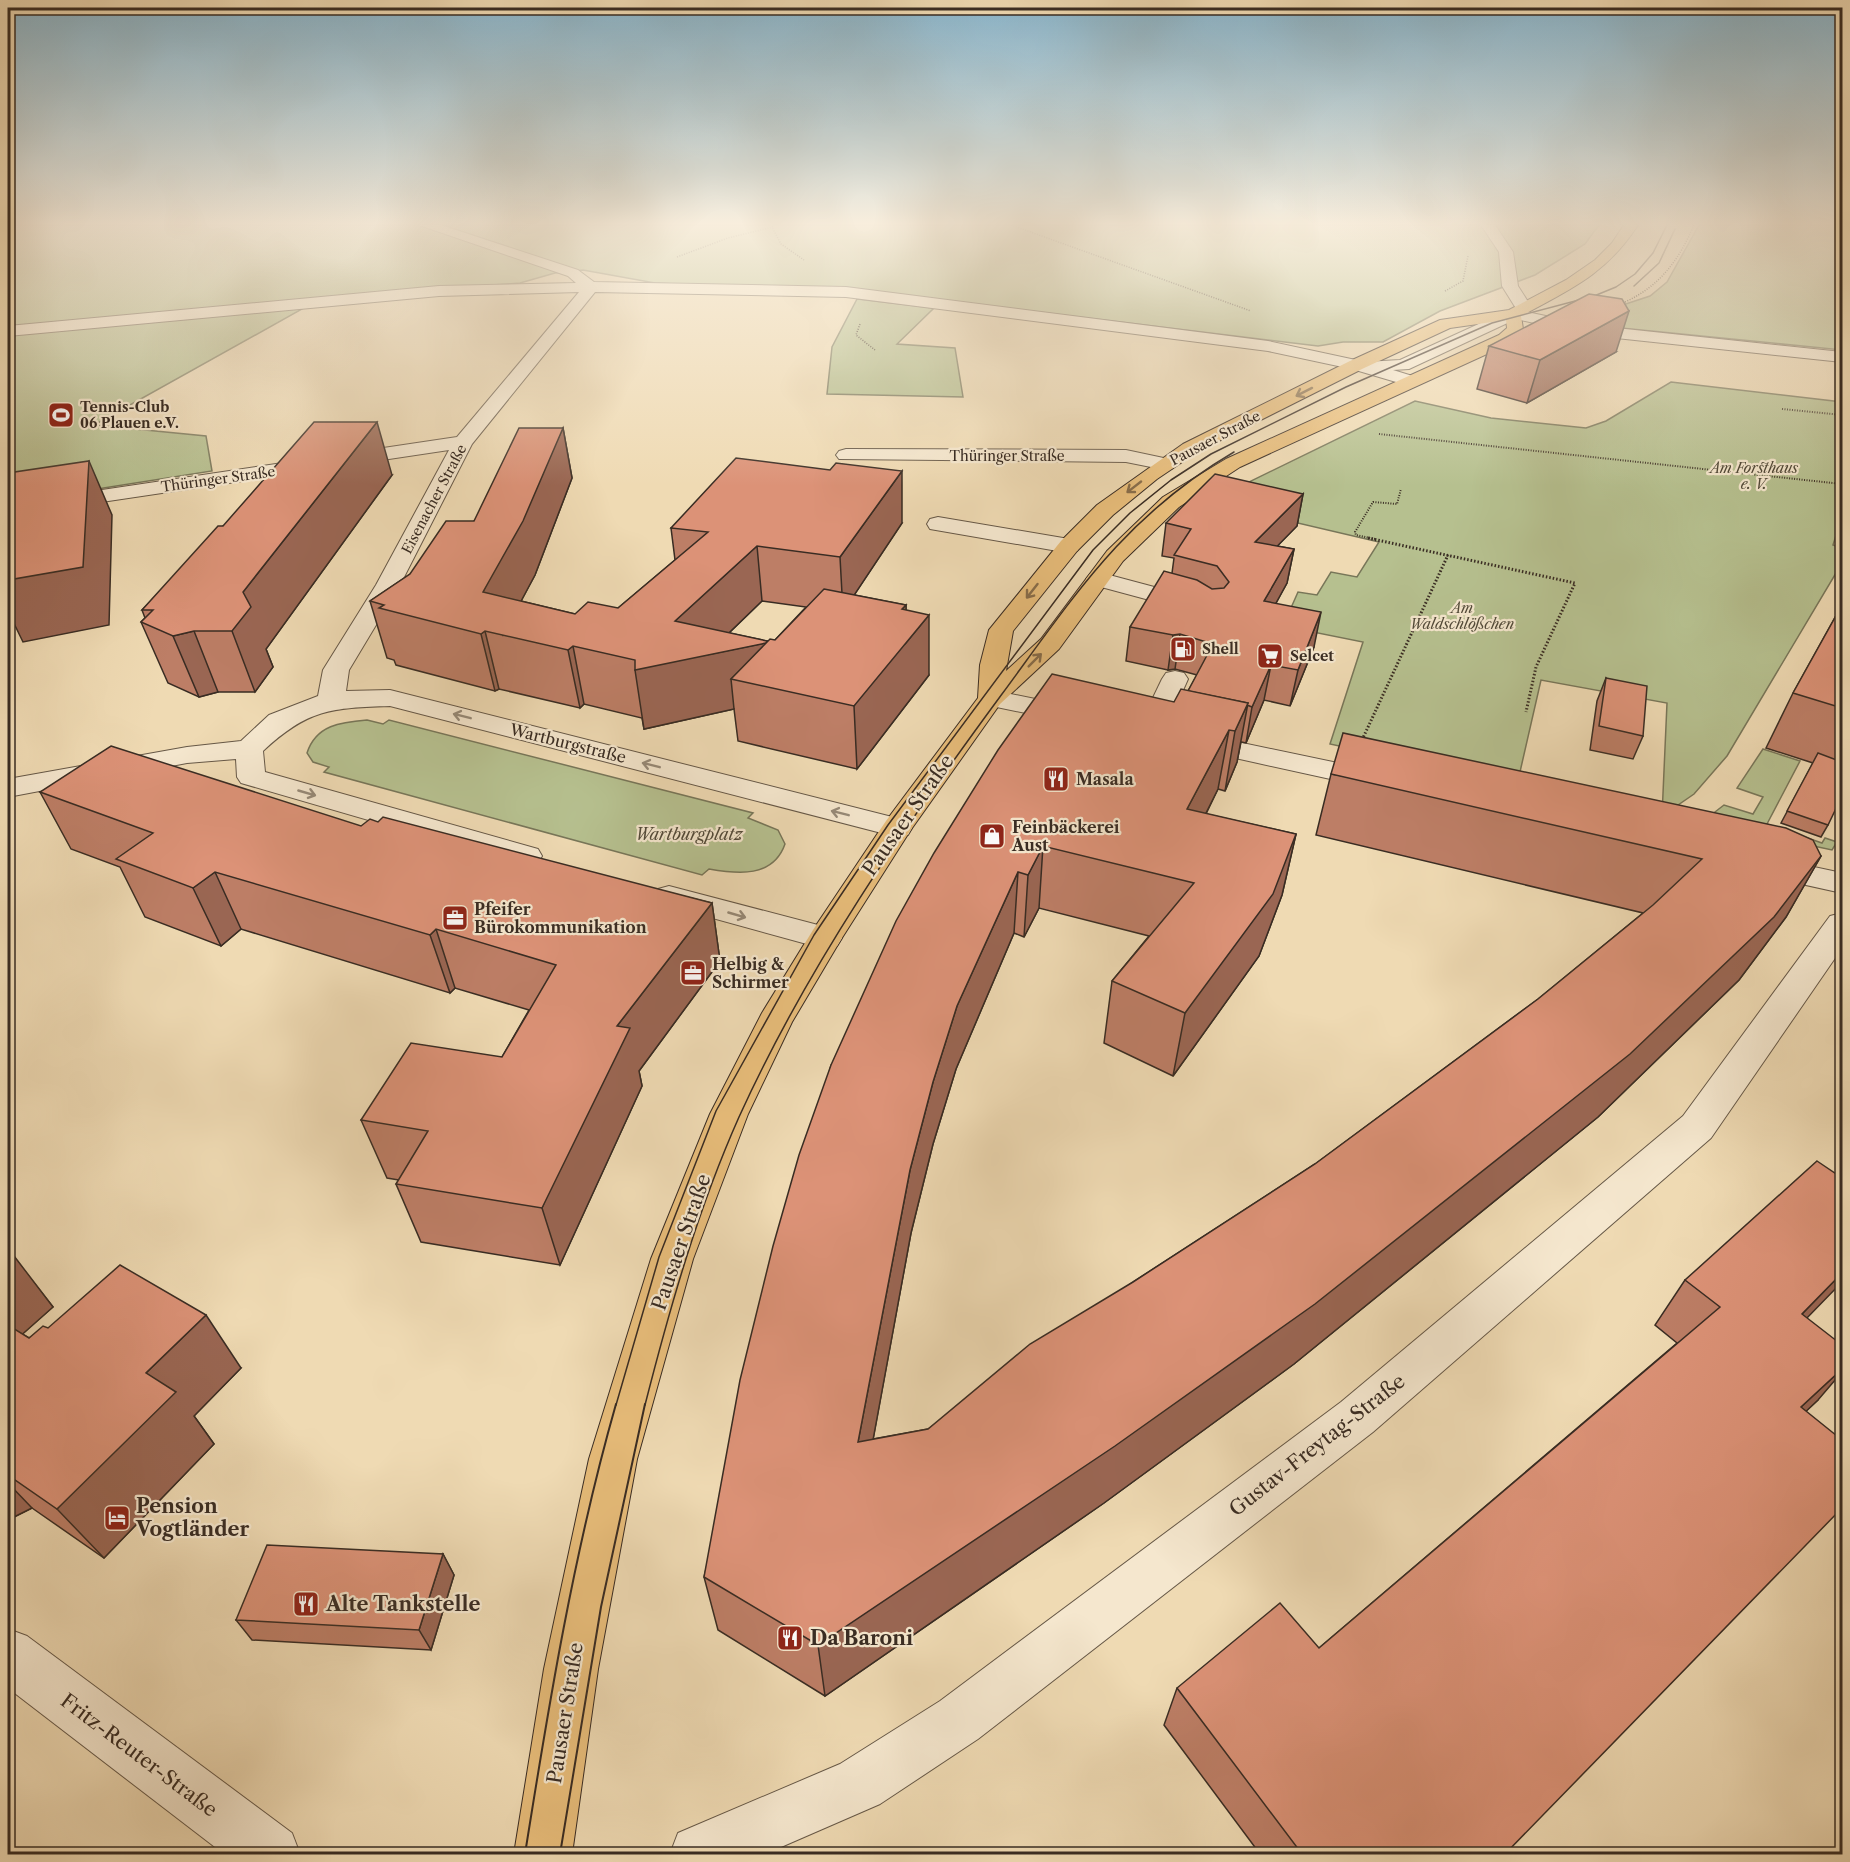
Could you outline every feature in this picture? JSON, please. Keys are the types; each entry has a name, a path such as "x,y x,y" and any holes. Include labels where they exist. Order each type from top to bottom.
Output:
{"main road":[{"name":"Pausaer Straße","path":"991,698 993,665 1001,630 1069,546 1105,510 1166,464 1190,448 1356,365 1446,324 1513,312"},
{"name":"Pausaer Straße","path":"543,1854 571,1669 613,1459 672,1259 729,1114 775,1022 825,938 897,828 991,698 1050,644 1128,542 1171,502 1233,462 1505,339 1515,329 1518,312"}],"street":[{"path":"8,331 208,312"},
{"name":"Eisenacher Straße","path":"331,700 336,670 388,585 463,442 570,312"},
{"path":"998,312 1268,346 1356,365 1413,382"},
{"path":"1356,365 1403,365 1500,322 1517,312"},
{"path":"1521,312 1565,326 1842,357"},
{"path":"1403,365 1413,382"},
{"name":"Thüringer Straße","path":"8,510 463,442"},
{"name":"Thüringer Straße","path":"846,455 1126,456 1166,464"},
{"path":"938,524 1069,546"},
{"path":"1098,579 1202,607 1209,615"},
{"path":"1175,679 1141,729 1407,787"},
{"name":"Wartburgstraße","path":"250,763 279,721 331,700 390,698 897,828"},
{"path":"991,698 1097,720"},
{"path":"8,788 187,755 250,763 557,864"},
{"path":"1740,861 1842,883"},
{"path":"637,887 825,938"},
{"name":"Gustav-Freytag-Straße","path":"699,1854 861,1784 959,1720 1357,1417 1697,1127 1842,924"},
{"name":"Fritz-Reuter-Straße","path":"8,1655 271,1854"}],"path":[{"path":"1565,326 1583,312"},
{"path":"1782,409 1842,416"},
{"path":"1312,425 1842,484"},
{"path":"1401,489 1397,504 1373,502 1355,532 1356,535 1575,583 1536,667 1526,712"},
{"path":"1349,774 1448,555"}],"green space":[{"path":"8,312 297,312 94,425 206,436 212,471 8,503"},
{"path":"850,312 930,312 897,344 955,348 963,397 827,394 832,347"},
{"path":"1038,312 1438,312 1383,342 1343,342 1318,346"},
{"path":"1602,312 1842,312 1842,350 1601,326 1589,316"},
{"path":"1671,382 1842,402 1842,527 1838,529 1833,545 1842,548 1842,563 1727,756 1694,794 1662,816 1667,703 1541,680 1517,785 1330,744 1363,642 1283,626 1298,592 1317,595 1331,572 1357,577 1379,542 1208,502 1415,401 1491,418 1586,428 1606,421"},
{"name":"Wartburgplatz","path":"367,720 383,724 389,720 753,813 748,818 778,830 785,844 772,863 763,868 743,872 709,869 702,875 324,772 329,767 313,762 307,753 311,744 323,731 339,724"},
{"path":"1763,749 1800,761 1767,824 1822,843 1825,838 1837,842 1832,850 1702,822 1724,805 1753,814 1763,797 1737,788"}],"building":[{"path":"1555,312 1627,312 1540,360 1489,346"},
{"path":"314,422 377,422 243,592 251,607 232,631 194,631 173,636 141,622 153,610 142,610 218,526 223,526"},
{"path":"519,428 563,428 523,521 483,592 575,614 588,602 618,608 708,532 671,528 736,458 830,470 836,463 902,471 840,557 757,546 675,621 767,641 766,643 635,670 635,660 573,646 568,650 485,631 481,634 379,608 384,605 370,601 410,574 446,521 474,521"},
{"path":"89,461 83,567 8,580 8,473"},
{"path":"1215,474 1303,494 1255,542 1294,549 1264,601 1321,612 1298,670 1271,665 1252,707 1247,705 1248,703 1188,691 1213,644 1180,634 1173,635 1130,627 1164,571 1197,580 1212,589 1224,588 1229,582 1217,566 1174,555 1191,529 1166,523"},
{"path":"824,589 906,605 902,609 929,615 854,706 731,679 770,639 775,640"},
{"path":"1842,605 1842,708 1793,693"},
{"path":"1052,674 1174,702 1181,689 1248,703 1235,731 1229,730 1187,809 1296,834 1273,894 1185,1013 1112,981 1194,883 1043,846 1028,875 1018,872 957,1006 933,1082 910,1170 858,1442 928,1429 1030,1344 1133,1282 1315,1164 1538,999 1653,905 1702,859 1331,774 1343,733 1786,828 1813,840 1821,856 1774,917 1630,1054 1315,1304 1115,1446 818,1645 704,1577 740,1380 773,1246 799,1155 831,1065 896,921 934,853 998,750"},
{"path":"1606,678 1647,686 1643,736 1599,726"},
{"path":"111,746 361,826 370,819 378,822 383,817 712,903 617,1026 630,1028 542,1208 396,1184 428,1131 361,1120 411,1043 502,1057 556,965 436,929 430,935 215,872 193,888 116,859 153,833 40,792"},
{"path":"1818,753 1842,762 1842,796 1828,825 1787,811"},
{"path":"1817,1161 1842,1178 1842,1273 1802,1314 1842,1345 1842,1369 1801,1407 1842,1440 1842,1508 1505,1854 1302,1854 1177,1688 1280,1603 1319,1648 1720,1307 1685,1280"},
{"path":"120,1265 206,1315 146,1373 176,1392 57,1509 8,1475 8,1325 29,1338 43,1326 48,1328"},
{"path":"267,1545 443,1554 419,1630 236,1620"}],"tram line":[{"path":"616,1405 659,1257 716,1111 814,935 888,825 1093,550 1130,513 1171,480 1211,454 1346,387 1492,323 1534,312"},
{"path":"645,1405 686,1259 724,1152 766,1061 827,951 894,846 965,744 1104,560 1162,503 1234,452"},
{"path":"525,1854 553,1684 575,1571 616,1404"},
{"path":"560,1854 601,1607 645,1404"}],"place":[{"name":"Tennis-Club 06 Plauen e.V.","path":"61,415"},
{"name":"Shell","path":"1183,649"},
{"name":"Selcet","path":"1270,656"},
{"name":"Masala","path":"1056,779"},
{"name":"Feinbäckerei Aust","path":"992,836"},
{"name":"Pfeifer Bürokommunikation","path":"455,918"},
{"name":"Helbig & Schirmer","path":"693,973"},
{"name":"Pension Vogtländer","path":"117,1518"},
{"name":"Alte Tankstelle","path":"306,1604"},
{"name":"Da Baroni","path":"790,1638"}],"park label":[{"name":"Am Forsthaus e. V.","path":"1754,476"},
{"name":"Am Waldschlößchen","path":"1462,616"}]}
